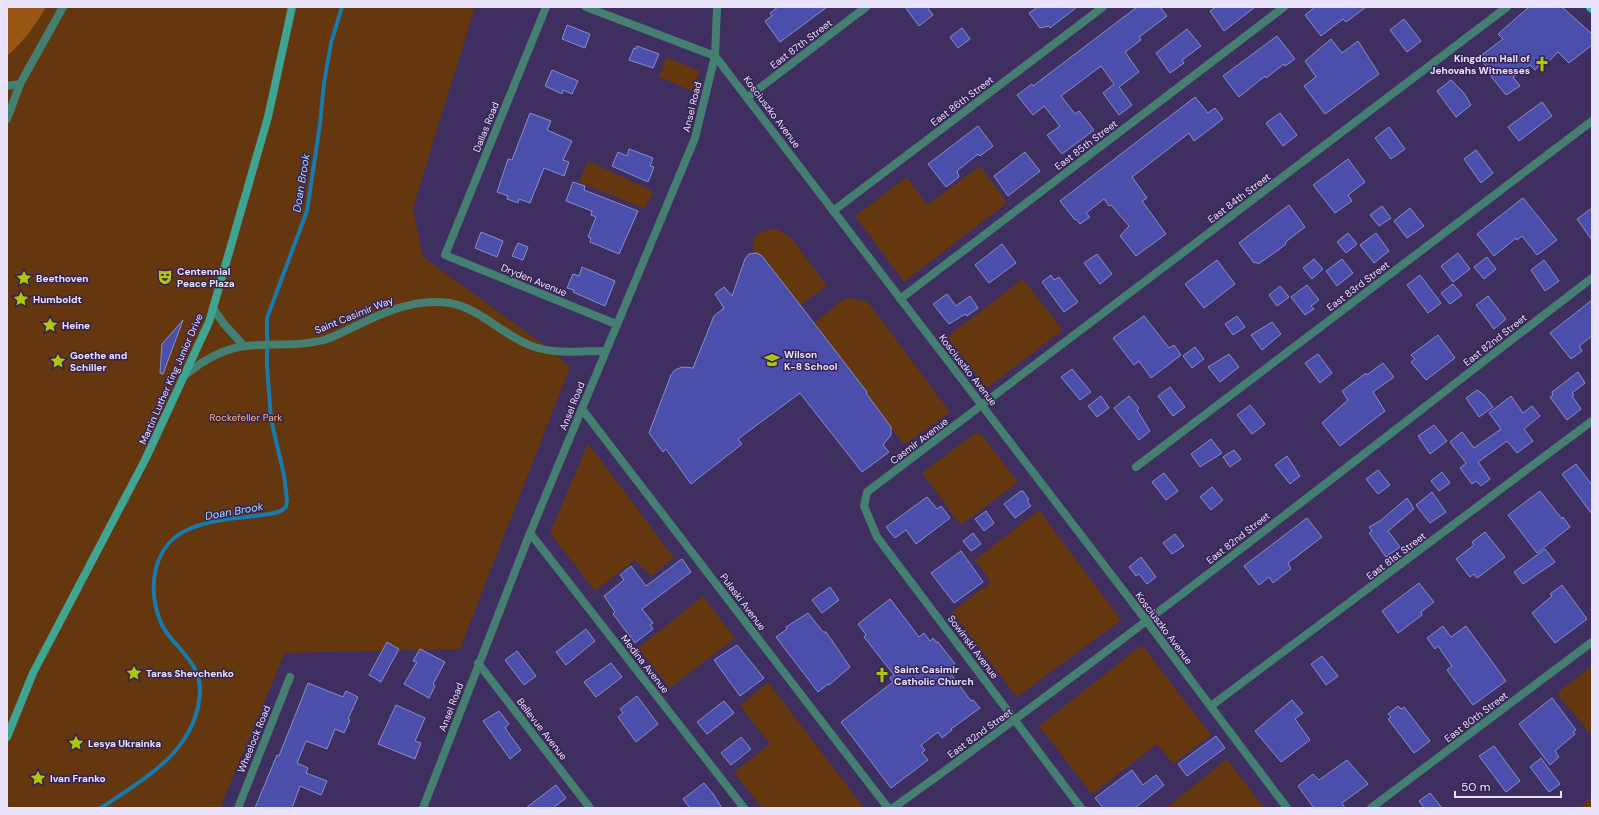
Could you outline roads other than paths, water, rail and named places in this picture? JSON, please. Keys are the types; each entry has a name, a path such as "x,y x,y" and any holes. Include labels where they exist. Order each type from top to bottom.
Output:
{"main road":[{"name":"Martin Luther King Junior Drive","path":"7,737 34,673 145,460 184,376 213,308 268,117 292,7"}],"street":[{"path":"7,119 20,84 63,7"},
{"name":"Dallas Road","path":"445,255 546,7"},
{"path":"586,7 715,56"},
{"name":"Ansel Road","path":"423,808 478,663 530,533 616,324 695,138 715,56 717,7"},
{"name":"East 87th Street","path":"748,97 866,7"},
{"name":"East 86th Street","path":"833,211 1103,7"},
{"name":"East 85th Street","path":"900,299 1284,7"},
{"name":"East 84th Street","path":"982,405 1508,7"},
{"name":"Kosciuszko Avenue","path":"715,56 748,97 900,299 1147,621 1287,808"},
{"path":"7,86 20,84"},
{"name":"East 83rd Street","path":"1136,467 1592,121"},
{"name":"Dryden Avenue","path":"445,255 616,324"},
{"name":"East 82nd Street","path":"893,808 1015,720 1147,621 1592,278"},
{"name":"Saint Casimir Way","path":"184,376 197,365 211,358 244,346 289,345 325,340 391,310 412,304 434,302 450,304 465,309 515,338 538,348 568,352 605,351"},
{"path":"213,308 224,324 244,346"},
{"name":"Casmir Avenue","path":"867,492 982,405"},
{"name":"Pulaski Avenue","path":"582,409 888,808"},
{"name":"East 81st Street","path":"1211,706 1592,421"},
{"name":"Sowinski Avenue","path":"867,492 864,506 877,537 1081,808"},
{"name":"Medina Avenue","path":"530,533 744,808"},
{"name":"East 80th Street","path":"1371,808 1592,642"},
{"name":"Bellevue Avenue","path":"478,663 590,808"},
{"name":"Wheelock Road","path":"238,808 290,677"}],"waterway":[{"name":"Doan Brook","path":"101,808 156,770 168,758 179,746 188,732 198,706 200,689 197,673 186,656 166,632 155,605 154,576 158,562 164,550 173,539 195,526 217,521 274,513 281,511 286,507 287,500 284,475 271,419 267,366 267,318 307,211 320,124 324,83 331,43 342,7"}],"place":[{"name":"Kingdom Hall of Jehovahs Witnesses","path":"1542,64"},
{"name":"Centennial Peace Plaza","path":"165,277"},
{"name":"Beethoven","path":"24,278"},
{"name":"Humboldt","path":"21,299"},
{"name":"Heine","path":"50,325"},
{"name":"Wilson K-8 School","path":"772,360"},
{"name":"Goethe and Schiller","path":"58,361"},
{"name":"Taras Shevchenko","path":"134,673"},
{"name":"Saint Casimir Catholic Church","path":"882,675"},
{"name":"Lesya Ukrainka","path":"76,743"},
{"name":"Ivan Franko","path":"38,778"}],"park label":[{"name":"Rockefeller Park","path":"246,417"}]}
